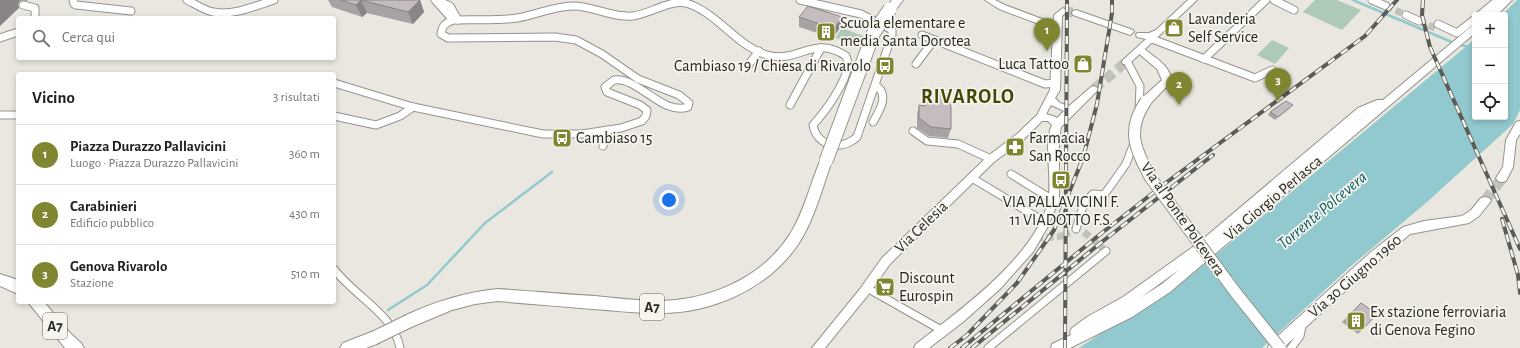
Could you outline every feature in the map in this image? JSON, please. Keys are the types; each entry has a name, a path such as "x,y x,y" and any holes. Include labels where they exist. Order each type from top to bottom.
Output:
{"highway":[{"name":"A7","path":"348,348 452,303 484,296 506,295 653,307 675,307 720,297 758,278 775,263 794,239 802,224 874,32 894,4"},
{"path":"0,280 8,282 16,287"},
{"name":"A7","path":"37,304 65,338 76,348"}],"main road":[{"path":"1126,61 1152,39 1193,0"},
{"path":"1494,12 1507,0"},
{"name":"Via Celesia","path":"818,348 867,288 886,261 991,159 1020,137 1039,118 1055,90 1058,15 1063,11"},
{"path":"1076,12 1130,32"},
{"name":"Via Giorgio Perlasca","path":"1058,347 1128,312 1166,288 1472,31"},
{"path":"1141,48 1144,40 1140,35 1150,36 1158,32"},
{"name":"Via al Ponte Polcevera","path":"1141,48 1164,69 1167,74 1167,80 1140,109 1133,127 1133,135 1138,152 1150,177 1250,312 1280,348"},
{"path":"920,348 953,324 1024,257 1045,222 1054,200 1057,126 1071,110 1094,89"},
{"path":"1058,347 1092,321 1127,301 1202,247 1362,111 1392,98"},
{"path":"1051,99 1057,105 1071,110"},
{"path":"1039,118 1050,118 1057,126"},
{"path":"1502,178 1508,167 1511,140 1520,125"},
{"name":"Via 30 Giugno 1960","path":"1274,348 1375,256 1407,230 1465,220 1475,213 1485,201"}],"street":[{"path":"73,0 74,4 76,5 131,11"},
{"path":"187,0 208,10 221,12 236,11 274,0"},
{"path":"436,0 456,20"},
{"path":"336,83 413,107 543,134 564,136 608,130 639,123 645,119 647,112 646,109 640,105 607,92 606,85 612,80 626,81 675,109 685,109 688,107 689,103 679,95 638,79 583,42 555,37 459,39 445,37 440,32 442,26 447,22 456,20 501,20 518,18 568,6 632,16 672,3 683,2 706,15 767,55 782,57 827,47 838,50 846,56 848,65 836,95 813,125 814,133 818,139 832,145 854,142 892,35 892,30 867,16 855,12 800,0"},
{"path":"989,0 1009,10 1058,28"},
{"path":"1204,59 1266,0"},
{"path":"1274,0 1294,10"},
{"path":"1372,0 1386,6"},
{"path":"1484,12 1498,0"},
{"path":"23,5 35,8 35,16"},
{"path":"1408,16 1420,19"},
{"path":"1438,26 1459,32 1472,21"},
{"path":"0,38 16,33"},
{"path":"922,35 1045,84 1055,83"},
{"path":"1152,39 1255,78 1272,70"},
{"path":"916,64 934,40"},
{"path":"790,105 821,48"},
{"path":"746,68 759,51"},
{"path":"1077,232 1085,201 1093,194 1104,196 1131,156 1140,100 1140,86 1126,61"},
{"path":"873,122 883,99 883,92 880,87 875,85"},
{"path":"336,116 380,124 400,116 413,107"},
{"path":"0,115 16,115"},
{"path":"603,146 608,130"},
{"path":"913,131 926,142 953,143 991,159"},
{"path":"1011,174 1054,200"},
{"path":"972,178 1045,222"},
{"path":"988,348 1106,251"},
{"path":"336,271 351,288 393,326 399,338 400,348"},
{"path":"867,288 943,331"},
{"path":"1291,348 1300,339 1303,331 1303,322"}],"green space":[{"path":"1315,0 1337,0 1361,10 1342,30 1303,12"},
{"path":"842,28 866,37 859,46 835,38"},
{"path":"1272,40 1289,48 1275,64 1257,55"}],"water":[{"name":"Torrente Polcevera","path":"1517,0 1520,0 1520,110 1513,124 1427,202 1351,266 1262,348 1079,348 1112,326 1156,302 1228,245 1472,42 1472,120 1508,120 1508,12 1505,12"}],"building":[{"path":"341,0 361,0 356,5"},
{"path":"361,0 420,0 408,12"},
{"path":"808,6 842,17 834,29 799,17"},
{"path":"936,92 947,94 951,107 951,129 931,127 919,118 919,105 925,106 926,100 935,101"},
{"path":"1286,101 1293,105 1278,117 1270,112"},
{"path":"1361,303 1377,314 1364,328 1348,317"}],"waterway":[{"path":"1353,0 1454,43"},
{"path":"1458,44 1472,48"},
{"path":"388,310 427,285 485,223 552,172"}],"tunnel":[{"path":"1386,6 1406,15"},
{"path":"1063,11 1076,13"},
{"path":"1419,21 1435,28"},
{"path":"1094,89 1126,62"},
{"path":"1485,201 1502,178"},
{"path":"1084,232 1106,251"},
{"path":"1036,238 1058,237 1070,233"}],"railway":[{"path":"1066,201 1067,0"},
{"path":"1066,201 1083,158 1097,104 1112,13 1112,0"},
{"path":"1065,263 1167,182 1365,36 1397,0"},
{"path":"1423,0 1422,15 1430,47 1520,249"},
{"path":"1065,272 1213,155"},
{"path":"950,348 967,335 1017,283 1054,230 1066,201"},
{"path":"1065,263 1066,201"},
{"path":"1502,219 1518,275 1520,293"},
{"path":"962,348 1065,263"},
{"path":"1065,263 1065,272"},
{"path":"972,348 1065,272"},
{"path":"1065,272 1065,348"}],"place":[{"name":"Lavanderia Self Service","path":"1174,28"},
{"name":"Scuola elementare e media Santa Dorotea","path":"826,32"},
{"name":"Piazza Durazzo Pallavicini","path":"1047,51"},
{"name":"Luca Tattoo","path":"1083,64"},
{"name":"Cambiaso 19 / Chiesa di Rivarolo","path":"885,66"},
{"name":"Genova Rivarolo","path":"1278,101"},
{"name":"Carabinieri","path":"1179,105"},
{"name":"Cambiaso 15","path":"562,138"},
{"name":"Farmacia San Rocco","path":"1015,147"},
{"name":"VIA PALLAVICINI F. 11 VIADOTTO F.S.","path":"1061,180"},
{"name":"Discount Eurospin","path":"885,287"},
{"name":"Ex stazione ferroviaria di Genova Fegino","path":"1356,321"}],"district":[{"name":"RIVAROLO","path":"968,97"}]}
